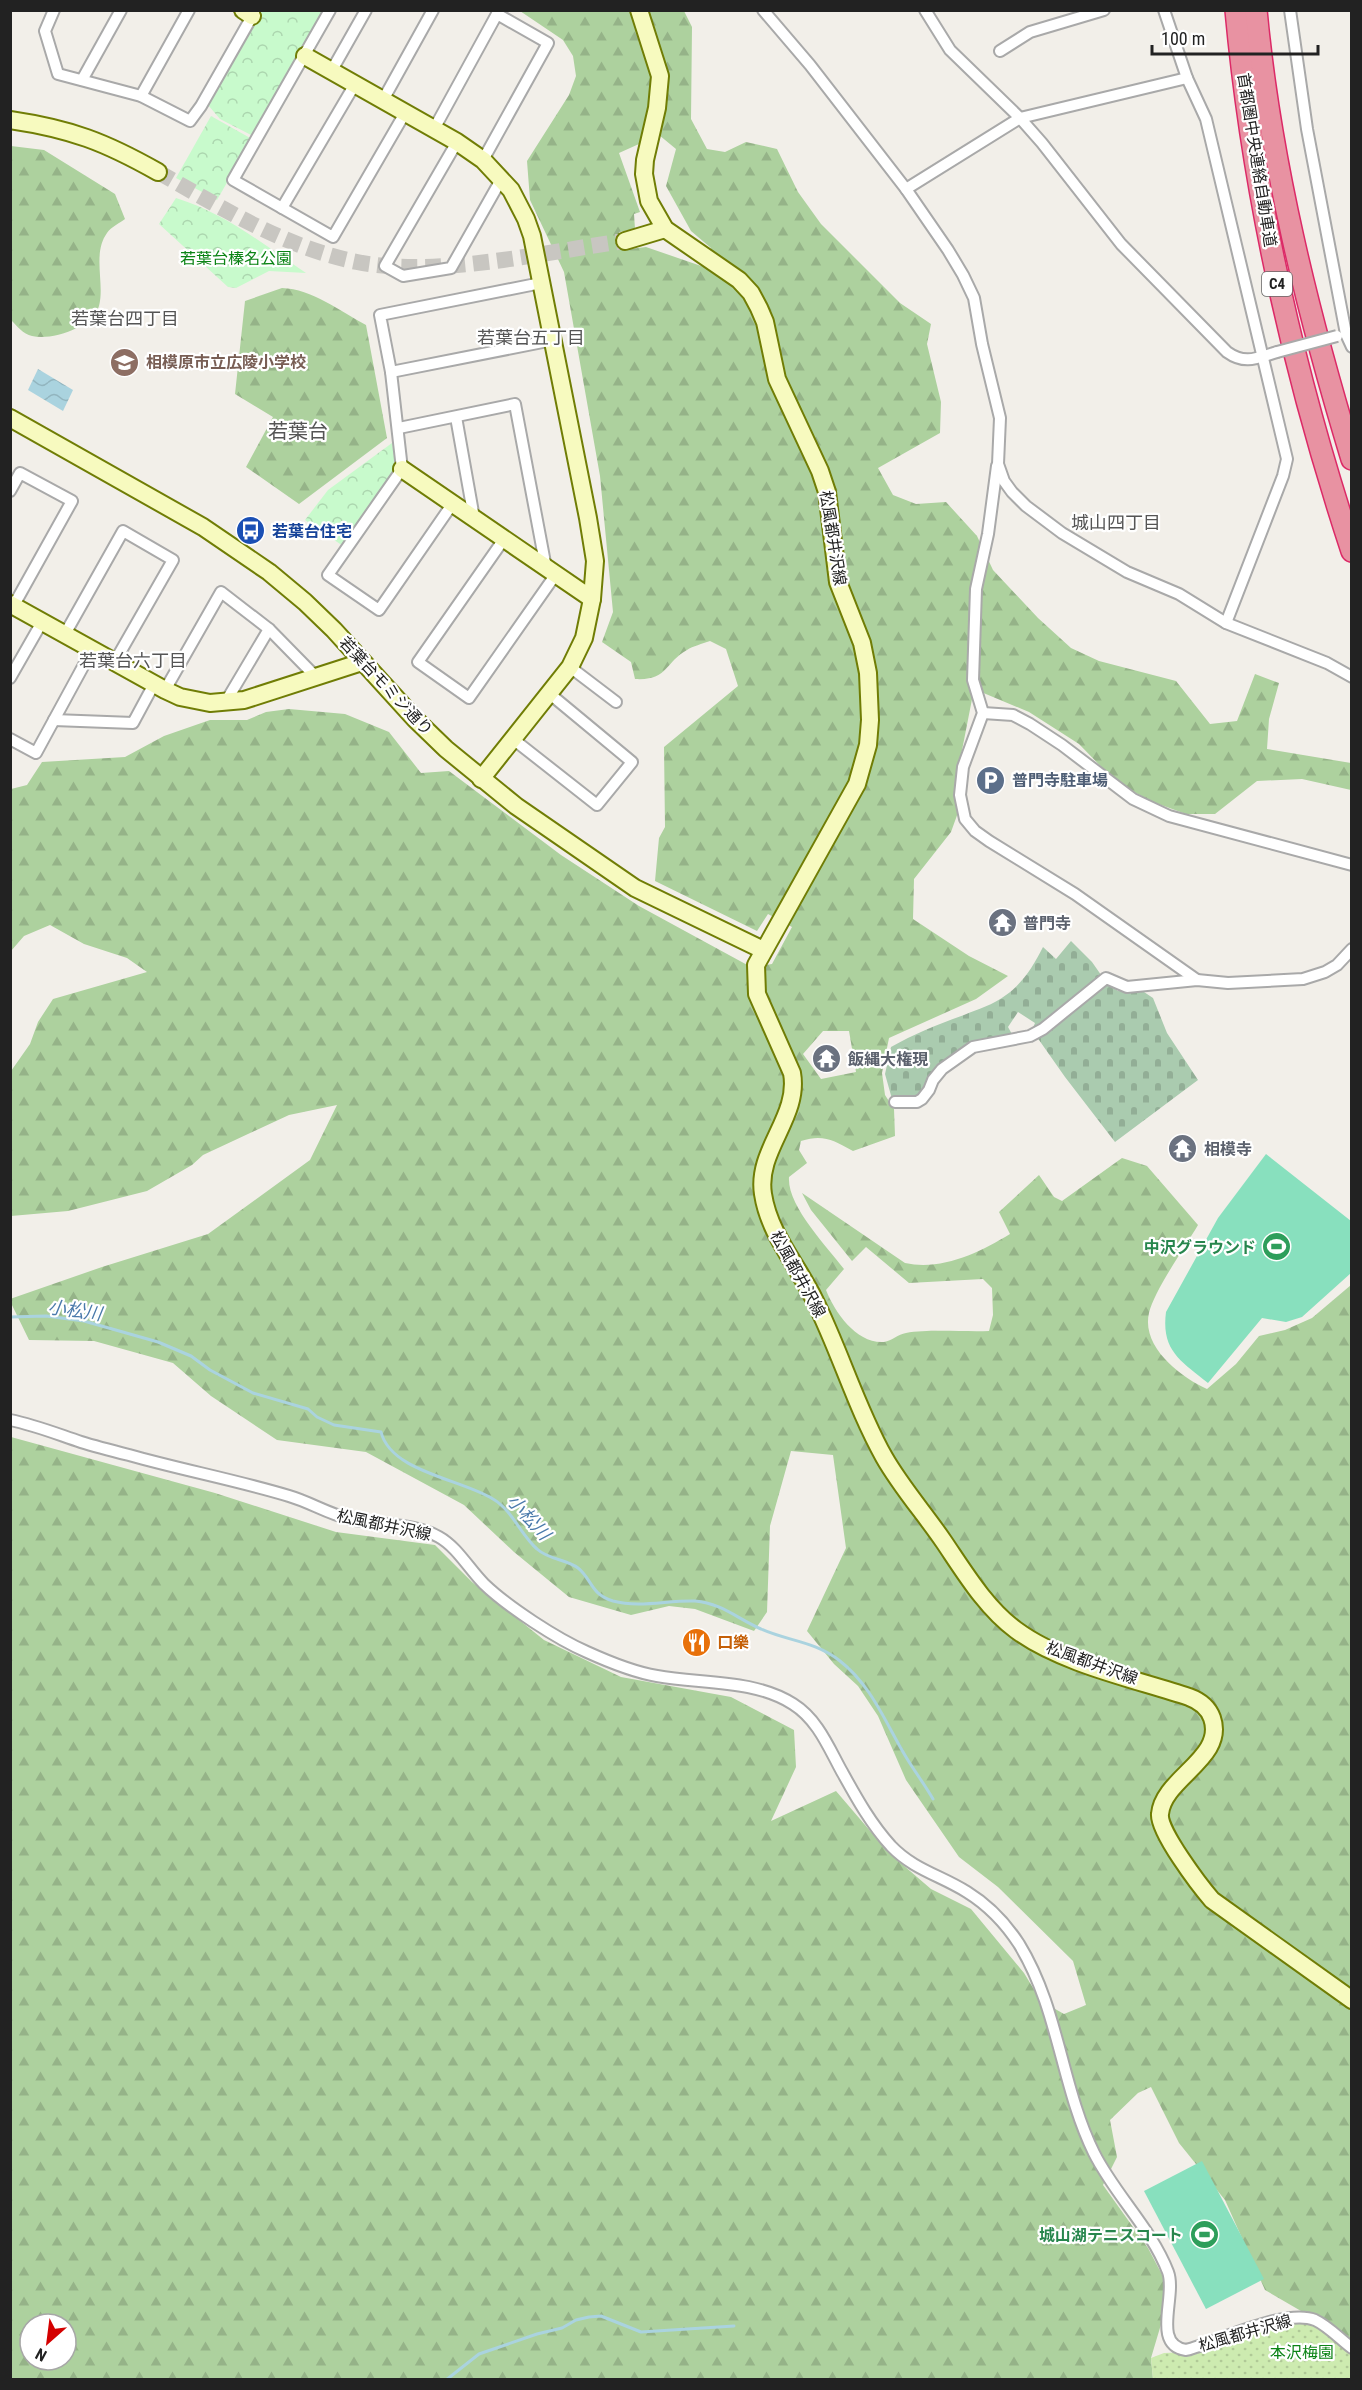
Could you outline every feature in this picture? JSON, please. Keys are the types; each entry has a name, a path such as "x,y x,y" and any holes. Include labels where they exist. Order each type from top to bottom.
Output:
{"highway":[{"name":"首都圏中央連絡自動車道","path":"1236,10 1261,204 1276,277 1299,376 1330,486 1352,551"},
{"name":"首都圏中央連絡自動車道","path":"1256,10 1269,108 1301,274 1324,369 1352,459"}],"street":[{"path":"54,10 45,31 58,74 141,96 186,121 193,119 250,12"},
{"path":"82,80 121,10"},
{"path":"141,96 189,10"},
{"path":"330,10 233,180 333,237 405,113"},
{"path":"332,70 366,10"},
{"path":"383,100 433,10"},
{"name":"松風都井沢線","path":"639,10 660,76 657,108 645,160 649,201 664,229 739,280 751,293 759,308 765,322 777,379 820,471 827,492 838,582 866,656 870,720 864,764 846,806 756,965 757,994 792,1073 794,1084 789,1108 764,1166 762,1191 767,1215 773,1230 815,1300 885,1459 986,1600 1014,1629 1031,1640 1080,1661 1189,1697 1204,1706 1213,1719 1215,1731 1212,1740 1197,1762 1163,1800 1159,1817 1164,1831 1195,1879 1212,1900 1352,2000"},
{"path":"763,10 810,65 906,189 948,250 974,298 1000,418 1001,442 988,534 976,589 973,680 983,713 967,752 960,781 962,810 970,825 989,841 1075,894 1197,980"},
{"path":"925,10 950,50 1020,118 1121,244 1233,357 1246,361 1341,335"},
{"path":"1000,51 1030,32 1104,10"},
{"path":"1164,10 1187,78 1206,119 1287,459 1283,476 1226,623"},
{"path":"1290,10 1341,335 1352,347"},
{"path":"434,129 497,14 548,43 483,160"},
{"path":"305,56 457,142 483,160 511,190 532,236 595,561 592,599 584,638 570,667 481,779"},
{"path":"906,189 1020,118 1187,78"},
{"path":"282,208 355,84"},
{"path":"10,120 39,124 86,136 115,148 158,172"},
{"path":"457,142 385,266 403,276 451,268 502,178"},
{"path":"625,241 664,229"},
{"path":"453,504 379,610 328,575 402,469 391,372 380,315 541,283"},
{"path":"391,372 553,340"},
{"path":"399,428 515,404 551,571 469,698 418,662 504,539"},
{"path":"456,417 474,518"},
{"name":"若葉台モミジ通り","path":"10,418 204,527 234,547 305,602 415,719 481,779 635,888 763,950"},
{"path":"998,464 1004,481 1012,492 1026,506 1062,533 1127,572 1179,594 1226,623 1327,663 1352,677"},
{"path":"402,469 592,599"},
{"path":"10,491 20,473 72,501 12,604 159,687 196,700 225,703 244,700 362,662"},
{"path":"65,634 123,531 153,548 173,560 114,663"},
{"path":"54,720 133,723 221,592 268,629 317,678"},
{"path":"10,678 42,622"},
{"path":"225,703 268,629"},
{"path":"10,739 36,753 92,651"},
{"path":"570,667 616,702"},
{"path":"513,739 597,805 632,762 550,694"},
{"path":"983,713 1013,715 1030,724 1074,753 1133,799 1169,816 1352,865"},
{"path":"895,1102 918,1102 942,1070 973,1047 1037,1033 1106,978 1127,987 1197,980 1228,983 1314,977 1337,965 1352,949"},
{"name":"松風都井沢線","path":"10,1420 160,1464 294,1497 353,1520 398,1526 437,1535 488,1588 546,1629 581,1649 654,1676 717,1682 750,1688 783,1698 797,1706 811,1719 822,1735 861,1806 888,1843 920,1870 966,1891 983,1902 1022,1948 1044,1993 1076,2104 1094,2152 1108,2177 1157,2248 1171,2279 1167,2329 1171,2344 1176,2349 1194,2348 1293,2317 1316,2321 1352,2349"}],"green space":[{"path":"261,11 325,11 253,136 220,119 208,105"},
{"path":"520,11 684,11 692,27 691,119 707,149 725,152 746,142 777,149 798,192 821,224 900,303 931,324 927,344 941,402 940,433 878,468 893,495 916,504 946,502 977,536 993,570 1038,618 1071,648 1099,661 1176,681 1210,724 1237,721 1255,674 1279,683 1269,719 1267,749 1351,763 1351,790 1302,779 1257,781 1215,814 1186,814 1153,802 1117,783 1079,744 1029,712 974,689 956,781 960,807 951,832 914,879 913,919 969,956 1008,976 976,999 889,1038 882,1073 885,1095 894,1109 895,1136 853,1151 828,1139 816,1138 801,1141 799,1150 807,1163 789,1177 794,1200 801,1213 844,1269 826,1290 830,1299 848,1325 865,1338 874,1341 884,1342 915,1332 989,1331 993,1315 992,1288 983,1279 909,1283 866,1247 852,1261 811,1210 802,1193 905,1263 932,1265 973,1254 1010,1234 999,1212 1039,1175 1054,1197 1062,1201 1122,1158 1147,1166 1198,1225 1163,1281 1152,1304 1148,1326 1151,1338 1157,1349 1175,1369 1207,1389 1236,1364 1259,1336 1285,1330 1312,1318 1351,1285 1351,2340 1265,2290 1225,2200 1179,2143 1151,2087 1138,2093 1110,2120 1117,2157 1103,2185 1148,2248 1168,2286 1165,2311 1151,2358 1153,2379 11,2379 11,1437 215,1493 336,1532 435,1545 472,1582 544,1640 621,1677 731,1697 794,1730 796,1767 771,1821 836,1791 889,1853 931,1889 971,1909 1024,1973 1041,2001 1064,2014 1086,2005 1073,1961 998,1887 959,1857 906,1780 878,1716 858,1686 834,1664 807,1631 846,1548 833,1455 791,1451 770,1526 767,1612 754,1631 695,1609 669,1606 631,1615 569,1597 514,1552 464,1505 366,1452 277,1440 211,1396 173,1363 94,1341 29,1340 11,1303 10,1299 208,1234 310,1160 337,1105 289,1115 203,1155 192,1165 147,1191 68,1211 11,1216 11,1071 30,1044 38,1022 53,999 147,972 127,958 84,944 50,925 24,936 11,951 11,789 27,785 42,762 125,757 164,736 210,720 247,720 266,712 289,709 345,714 389,732 421,773 449,771 561,855 639,906 751,967 772,964 792,927 768,914 757,931 655,881 659,838 665,827 664,747 738,686 726,649 710,641 687,650 660,674 646,679 635,679 631,662 602,642 613,612 600,476 564,272 530,200 527,161 569,95 576,76 573,56 563,40","holes":["659,135 676,149 666,186 691,231 711,248 707,268 646,247 630,249 619,232 635,229 634,214 640,212 619,153","823,1031 849,1031 856,1072 821,1079 803,1054"]},
{"path":"211,116 252,139 217,200 176,178"},
{"path":"11,146 44,150 115,194 125,219 109,231 100,250 99,306 89,320 71,331 50,336 32,336 23,332 11,320"},
{"name":"若葉台榛名公園","path":"176,198 228,221 306,273 269,271 236,288 228,287 159,224"},
{"path":"282,288 315,296 366,325 387,438 299,504 246,467 273,417 235,394 245,301"},
{"path":"392,443 396,471 343,546 305,520 328,490"},
{"path":"1071,941 1092,962 1106,982 1118,991 1144,992 1153,998 1167,1033 1198,1080 1115,1142 1032,1030 1035,1023 1018,1012 1008,1027 1013,1036 973,1044 916,1099 892,1099 885,1074 891,1047 996,1002 1023,979 1043,947 1056,959"},
{"name":"中沢グラウンド","path":"1266,1154 1351,1221 1351,1273 1302,1317 1286,1322 1262,1318 1208,1383 1182,1361 1170,1346 1165,1325 1166,1312 1218,1218"},
{"name":"城山湖テニスコート","path":"1202,2161 1264,2279 1206,2309 1144,2191"},
{"name":"本沢梅園","path":"1299,2322 1316,2326 1351,2351 1351,2379 1153,2379 1151,2358 1164,2353 1188,2352"}],"water":[{"path":"38,369 73,390 63,411 28,390"}],"waterway":[{"name":"小松川","path":"10,1317 46,1316 84,1321 158,1342 191,1356 210,1370 253,1393 308,1409 317,1417 334,1425 381,1432 387,1446 412,1466 479,1492 500,1504 537,1549 578,1568 605,1598 633,1604 704,1602 771,1633 821,1649 851,1671 870,1694 933,1799"},
{"path":"446,2380 479,2354 562,2328 576,2320 589,2317 601,2316 641,2332 734,2326"}],"tunnel":[{"path":"158,172 254,225 304,247 357,262 388,266 455,265 490,262 625,241"}],"place":[{"name":"相模原市立広陵小学校","path":"125,362"},
{"name":"若葉台住宅","path":"251,531"},
{"name":"普門寺駐車場","path":"991,780"},
{"name":"普門寺","path":"1002,923"},
{"name":"飯縄大権現","path":"827,1059"},
{"name":"相模寺","path":"1183,1149"},
{"name":"中沢グラウンド","path":"1277,1247"},
{"name":"口樂","path":"696,1642"},
{"name":"城山湖テニスコート","path":"1204,2235"}],"district":[{"name":"若葉台四丁目","path":"125,318"},
{"name":"若葉台五丁目","path":"531,337"},
{"name":"若葉台","path":"298,431"},
{"name":"城山四丁目","path":"1116,522"},
{"name":"若葉台六丁目","path":"133,660"}]}
